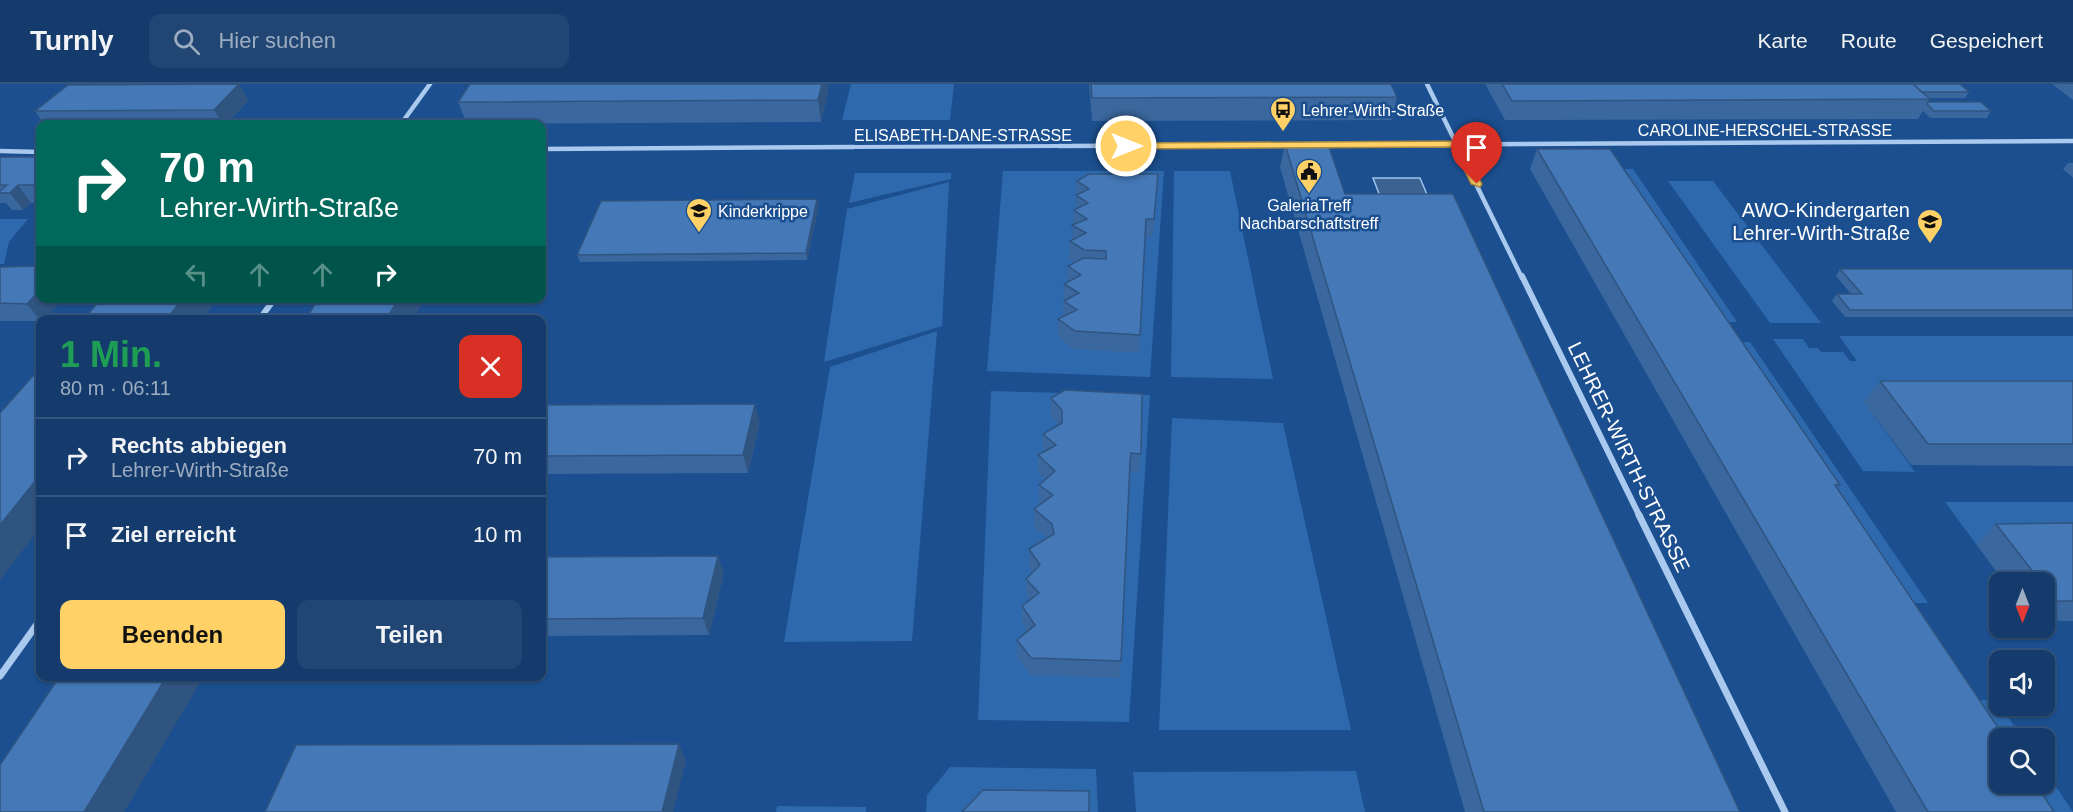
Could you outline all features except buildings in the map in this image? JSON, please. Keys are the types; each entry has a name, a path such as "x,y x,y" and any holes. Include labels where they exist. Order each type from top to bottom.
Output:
{"street":[{"path":"404,120 430,84"},
{"name":"LEHRER-WIRTH-STRASSE","path":"1427,84 1785,812"},
{"name":"CAROLINE-HERSCHEL-STRASSE","path":"1457,144 2073,141"},
{"path":"1308,145 1457,144"},
{"name":"ELISABETH-DANE-STRASSE","path":"1059,146 1297,145"},
{"name":"ELISABETH-DANE-STRASSE","path":"546,149 854,147"},
{"path":"0,151 36,152"},
{"path":"0,676 36,626"}],"lane":[{"name":"ELISABETH-DANE-STRASSE","path":"854,147 1059,146"}],"shaded area":[{"path":"851,84 954,84 950,120 842,120"},
{"path":"1601,169 1633,169 1737,322 1700,322"},
{"path":"1003,171 1164,171 1150,377 987,371"},
{"path":"1174,171 1230,171 1273,379 1171,377"},
{"path":"855,173 951,173 951,179 849,203"},
{"path":"1373,178 1420,178 1431,204 1383,204"},
{"path":"1668,181 1713,181 1821,323 1770,323"},
{"path":"949,182 942,326 824,362 847,209"},
{"path":"0,219 28,219 9,242 4,264 0,264"},
{"path":"937,331 912,641 784,642 830,367"},
{"path":"1839,336 2073,336 2073,402 1865,403 1915,472 1863,471 1773,339 1803,339 1809,348 1818,348 1821,352 1843,352 1850,361 1857,361"},
{"path":"1717,342 1750,342 1928,603 1882,603"},
{"path":"991,391 1150,395 1129,722 978,720"},
{"path":"1172,418 1283,423 1351,730 1159,730"},
{"path":"1945,502 2073,502 2073,544 1976,544"},
{"path":"1989,700 1989,716 2008,716 2015,728 1989,728 1989,769 1945,701"},
{"path":"950,767 1096,769 1098,812 926,812 927,795"},
{"path":"1356,771 1365,812 1136,812 1133,772"},
{"path":"2055,785 2073,812 2017,812 2005,794 2055,794"},
{"path":"777,806 866,807 866,812 776,812"}],"place":[{"name":"Lehrer-Wirth-Straße","path":"1283,133"},
{"name":"GaleriaTreff Nachbarschaftstreff","path":"1309,195"},
{"name":"Kinderkrippe","path":"699,234"},
{"name":"AWO-Kindergarten Lehrer-Wirth-Straße","path":"1930,245"}],"route":[{"path":"1126,146 1457,144 1477,184"}]}
